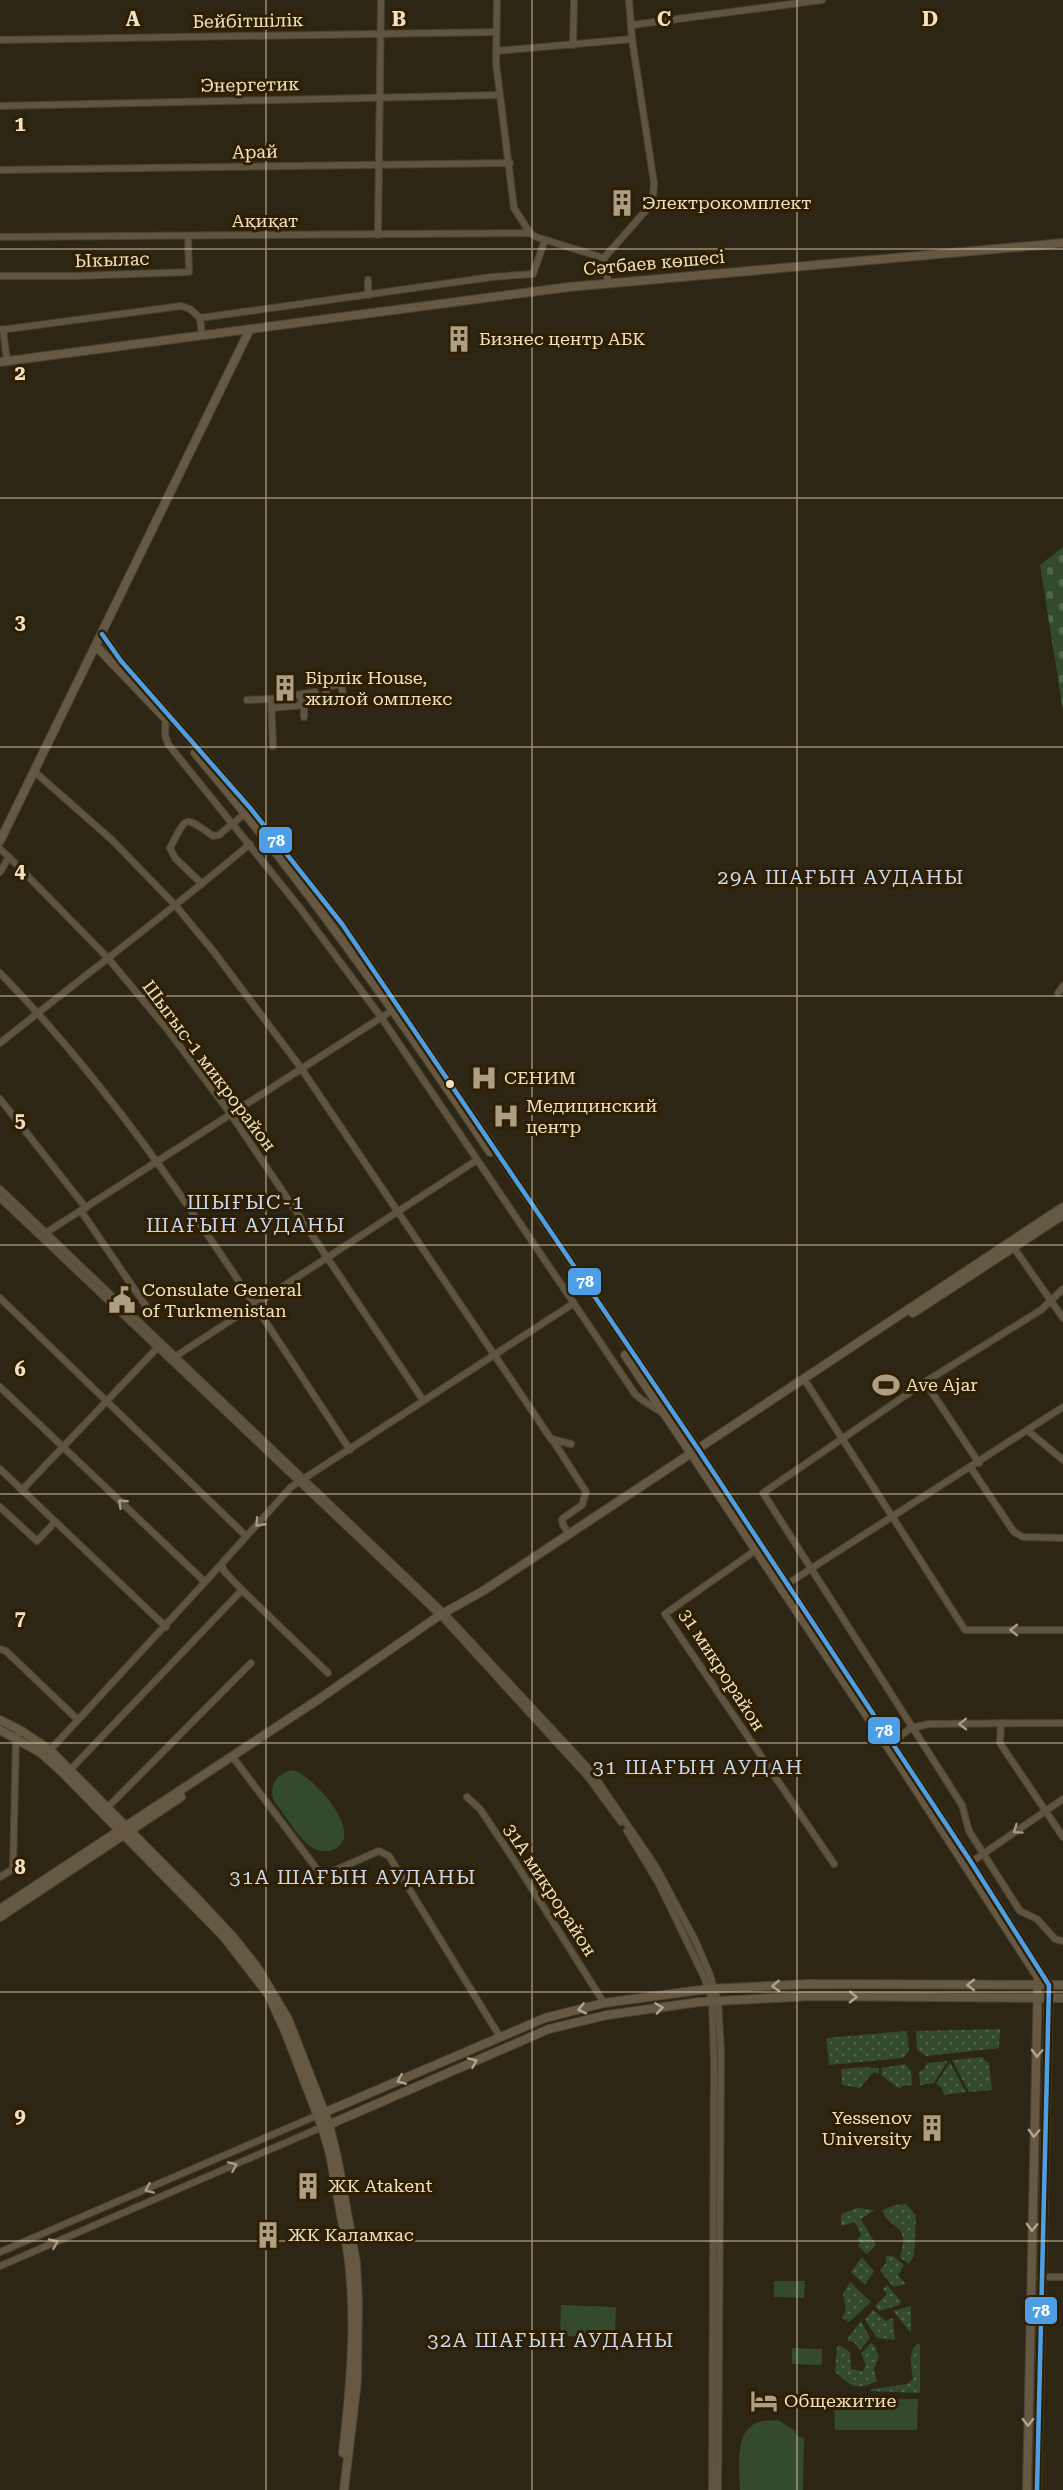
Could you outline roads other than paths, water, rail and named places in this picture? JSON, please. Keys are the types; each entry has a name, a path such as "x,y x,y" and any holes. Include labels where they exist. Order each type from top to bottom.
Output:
{"main road":[{"name":"Сәтбаев көшесі","path":"4,361 608,284 1063,243"},
{"path":"0,841 250,329"},
{"path":"102,634 121,661 331,909 1049,1985 1040,2277 1037,2490"},
{"path":"96,646 166,714"},
{"path":"1012,1245 1063,1207"},
{"path":"443,1615 499,1586 805,1380 1012,1245 1063,1215"},
{"path":"0,1909 233,1759 443,1615 696,1453"},
{"path":"847,1681 892,1742 1038,1977 1027,2490"},
{"path":"0,1719 62,1772 220,1923 257,1967 288,2019 338,2162 356,2263 357,2381 342,2490"},
{"path":"0,1730 18,1734 50,1750 124,1831"},
{"path":"0,1917 124,1831"},
{"path":"322,2114 545,2018 604,2003 711,1989 809,1984 1063,1985"},
{"path":"326,2126 549,2030 607,2015 715,2001 811,1996 1063,1998"},
{"path":"604,2003 607,2015"}],"street":[{"path":"378,235 381,0"},
{"path":"497,0 496,51 514,208 530,233 545,240 604,258"},
{"path":"573,45 574,0"},
{"path":"604,258 648,208 653,198 654,183 632,39 629,0"},
{"path":"632,25 822,0"},
{"name":"Бейбітшілік","path":"0,40 496,32"},
{"path":"496,51 632,39"},
{"name":"Энергетик","path":"0,106 500,95"},
{"name":"Арай","path":"0,170 510,162"},
{"name":"Ақиқат","path":"0,237 530,233"},
{"name":"Ыкылас","path":"0,276 189,273 188,236"},
{"path":"200,318 492,277 532,274 545,240"},
{"path":"604,258 608,284"},
{"path":"368,280 368,295"},
{"path":"4,361 2,329 181,306 190,309 200,318 202,336"},
{"path":"247,700 271,699 315,692"},
{"path":"299,695 304,705 304,717"},
{"path":"271,699 273,746"},
{"path":"272,708 304,705"},
{"path":"166,714 165,735 168,744 300,908 381,1017 635,1394 669,1414"},
{"path":"35,772 112,840 176,906 301,1068 586,1492 582,1505 562,1519 562,1525 569,1534"},
{"path":"202,884 175,858 170,848 182,825 194,821 213,836 219,835 248,811"},
{"path":"0,1043 107,957 176,906 250,844"},
{"name":"Шыгыс-1 микрорайон","path":"0,849 107,957 167,1029 230,1113 423,1400"},
{"path":"0,872 9,857"},
{"path":"0,973 39,1012 158,1163 350,1450"},
{"path":"1058,993 1063,986"},
{"path":"43,1235 396,1008"},
{"path":"0,1099 84,1210 150,1312"},
{"path":"172,1359 477,1160"},
{"path":"0,1190 43,1235 172,1359 443,1615 591,1771 656,1867 696,1942 715,2001 720,2063 718,2490"},
{"path":"0,1198 43,1235"},
{"path":"1012,1245 1063,1318"},
{"path":"1063,1289 1041,1310 925,1382 763,1493 962,1805 966,1814 966,1824 1020,1911 1037,1919 1055,1939 1063,1941"},
{"path":"0,1298 246,1536"},
{"path":"50,1750 166,1627 291,1487 574,1303"},
{"path":"22,1490 159,1346"},
{"path":"805,1380 965,1630 1063,1630"},
{"path":"925,1382 979,1463"},
{"path":"0,1387 205,1582"},
{"path":"784,1586 1063,1407"},
{"path":"1028,1430 1063,1460"},
{"path":"551,1439 571,1444"},
{"path":"971,1468 1014,1532 1023,1537 1063,1538"},
{"path":"0,1469 166,1627"},
{"path":"0,1507 37,1541 56,1522"},
{"name":"31 микрорайон","path":"759,1548 665,1614 834,1864"},
{"path":"222,1565 224,1571 242,1590 328,1673"},
{"path":"70,1770 242,1590"},
{"path":"0,1648 6,1651 78,1720"},
{"path":"106,1809 251,1663"},
{"path":"1001,1723 1000,1743 1063,1837"},
{"path":"892,1742 911,1728 929,1724 1063,1723"},
{"path":"0,1877 13,1869 18,1734"},
{"path":"233,1759 322,1876 379,1851 389,1856 500,2037"},
{"name":"31А микрорайон","path":"467,1797 480,1809 512,1857 604,2003"},
{"path":"969,1864 1063,1799"},
{"path":"712,2490 715,2001"},
{"path":"0,2252 322,2114"},
{"path":"0,2266 326,2126"},
{"path":"96,2212 101,2222"},
{"path":"1040,2277 1063,2277"}],"place":[{"name":"Электрокомплект","path":"622,203"},
{"name":"Бизнес центр АБК","path":"459,339"},
{"name":"Бірлік House, жилой омплекс","path":"285,688"},
{"name":"СЕНИМ","path":"484,1078"},
{"name":"Медицинский центр","path":"506,1116"},
{"name":"Consulate General of Turkmenistan","path":"122,1300"},
{"name":"Ave Ajar","path":"886,1385"},
{"name":"Yessenov University","path":"932,2128"},
{"name":"ЖК Atakent","path":"308,2186"},
{"name":"ЖК Каламкас","path":"268,2235"},
{"name":"Общежитие","path":"764,2401"}],"district":[{"name":"29А ШАҒЫН АУДАНЫ","path":"841,877"},
{"name":"ШЫҒЫС-1 ШАҒЫН АУДАНЫ","path":"246,1214"},
{"name":"31 ШАҒЫН АУДАН","path":"698,1767"},
{"name":"31А ШАҒЫН АУДАНЫ","path":"353,1877"},
{"name":"32А ШАҒЫН АУДАНЫ","path":"551,2340"}]}
